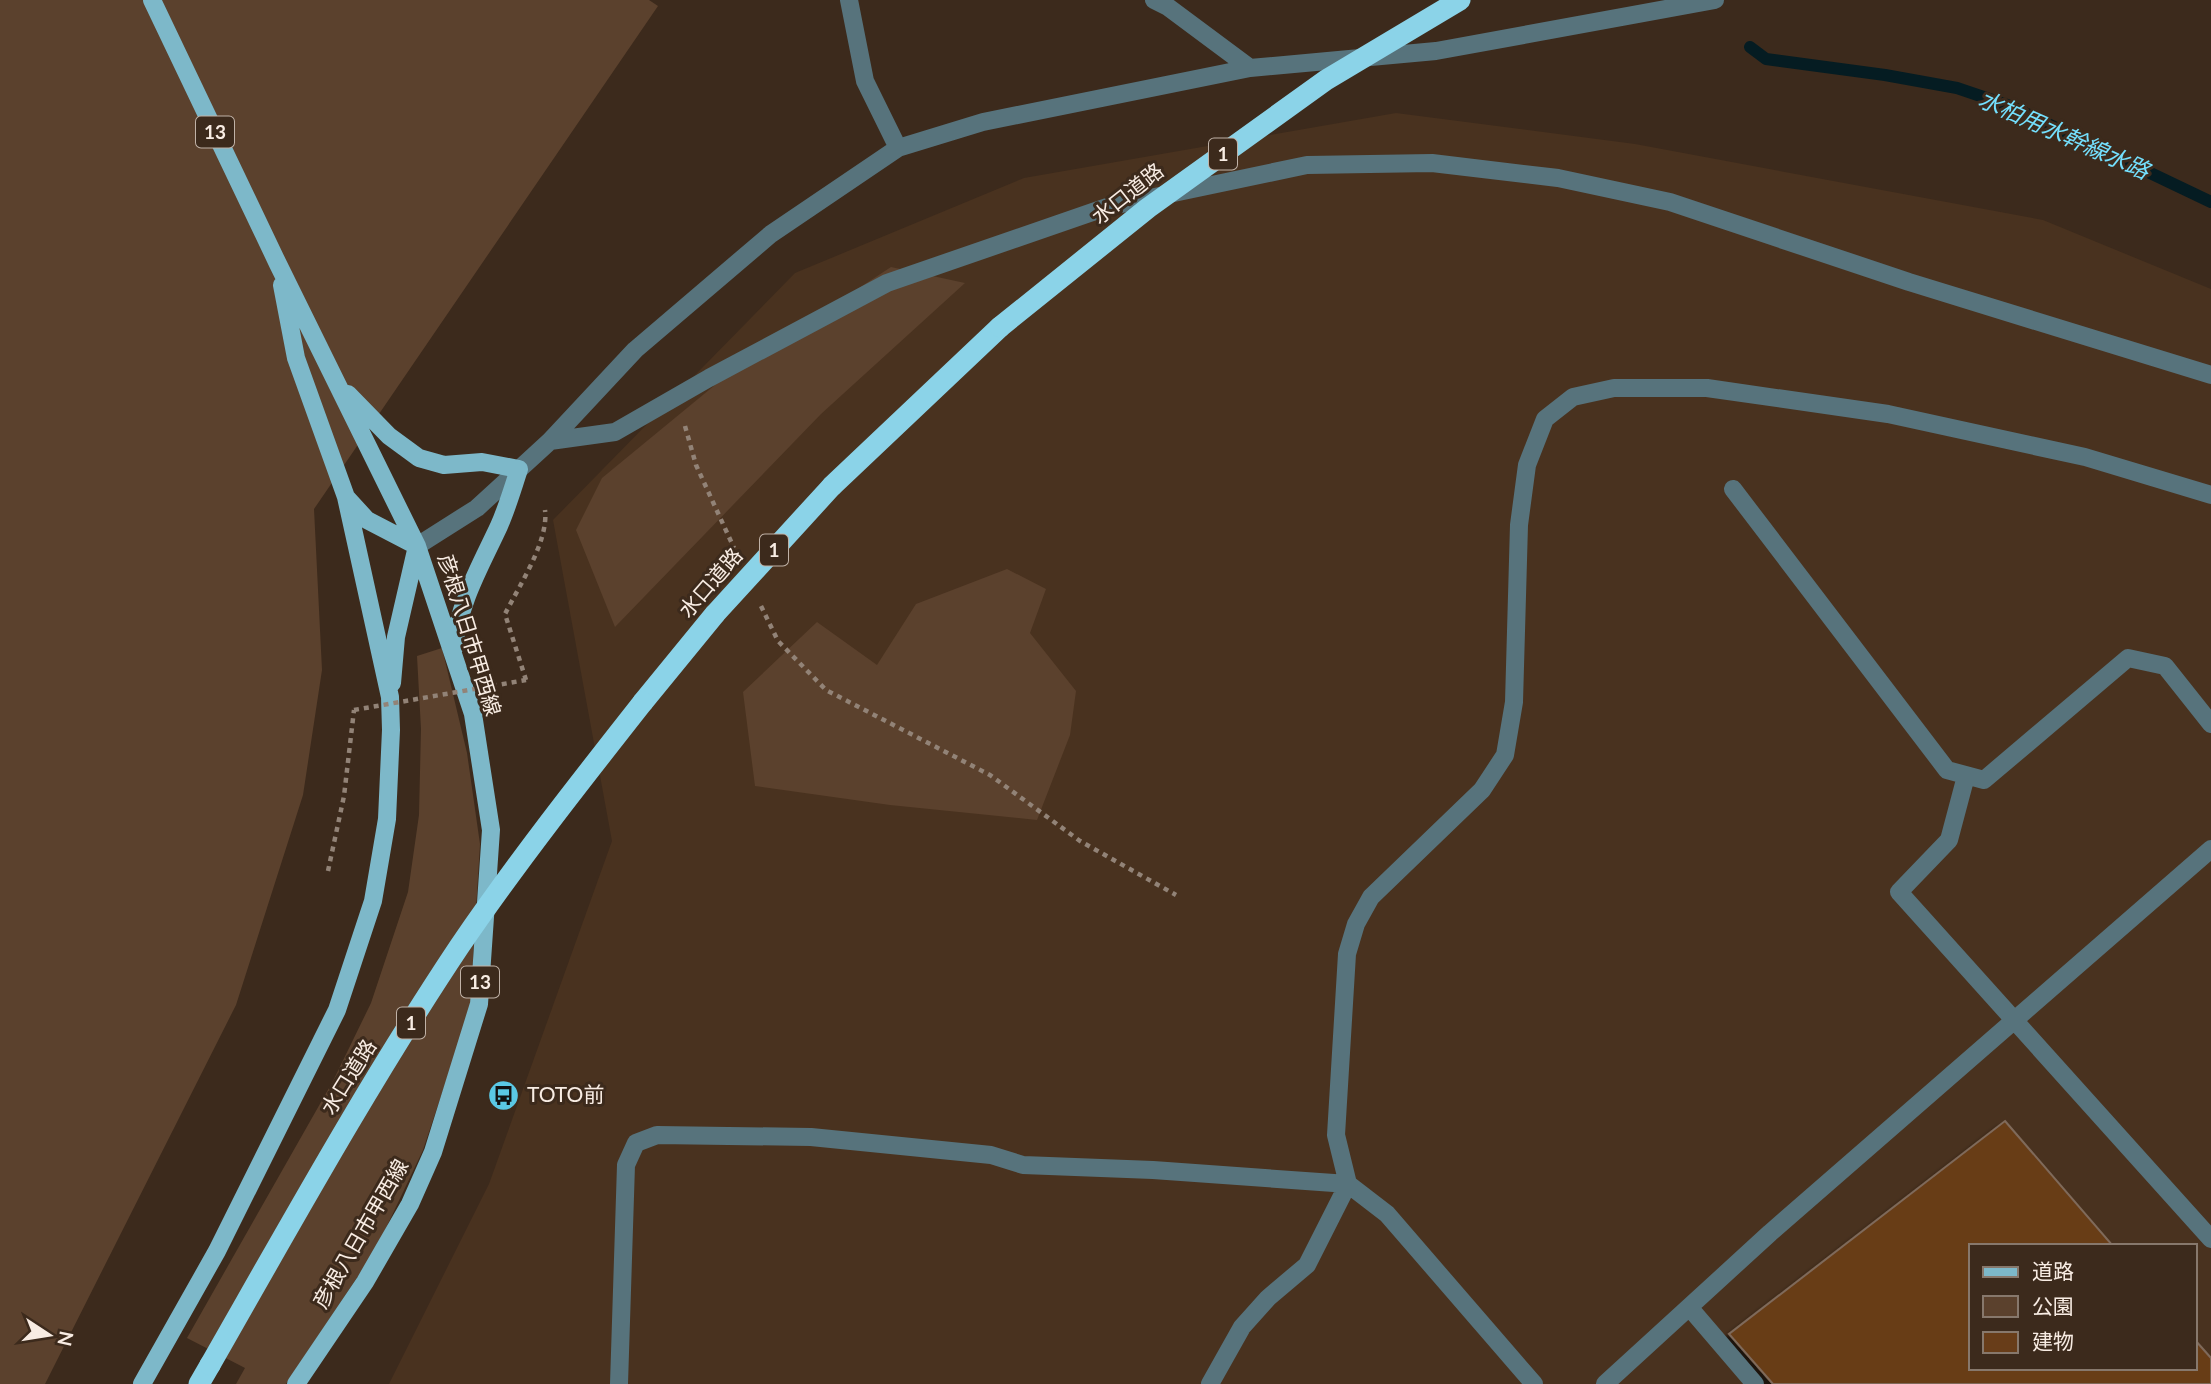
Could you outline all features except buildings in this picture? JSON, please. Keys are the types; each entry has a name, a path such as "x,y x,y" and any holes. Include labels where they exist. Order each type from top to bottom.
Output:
{"highway":[{"name":"水口道路","path":"205,1375 355,1112 459,948 539,833 715,614 832,486 1000,327 1148,208 1326,80 1460,0"}],"main road":[{"name":"彦根八日市甲西線","path":"152,0 417,546 473,714 491,830 479,1004 433,1152 410,1204 365,1282 296,1384"},
{"name":"彦根八日市甲西線","path":"142,1384 217,1251 337,1010 373,901 388,806 390,697 346,497 296,358 278,264"},
{"name":"13","path":"339,384 389,436 419,458 444,465 482,462 519,469"},
{"path":"453,655 457,623 470,584 500,523 519,469"},
{"name":"13","path":"346,497 367,520 417,546 396,637 390,697"}],"street":[{"path":"849,0 865,81 898,148"},
{"path":"1154,0 1168,7 1250,68"},
{"path":"417,546 477,508 550,441 635,350 771,234 898,148 983,122 1250,68 1436,51 1716,0"},
{"path":"550,441 615,432 887,283 1107,207 1307,165 1432,163 1558,178 1670,202 1909,282 2211,375"},
{"path":"1210,1384 1242,1327 1268,1298 1307,1265 1348,1184 1336,1135 1347,954 1356,924 1371,897 1482,790 1505,755 1514,702 1518,525 1527,465 1545,419 1573,397 1614,388 1707,388 1888,414 2085,457 2211,495"},
{"path":"1733,489 1947,770 1983,780 2128,658 2165,666 2211,724"},
{"path":"1966,776 1950,839 1899,892 2211,1239"},
{"path":"1605,1384 1770,1233 2211,849"},
{"path":"619,1384 626,1165 636,1143 657,1135 811,1138 991,1155 1023,1165 1153,1170 1348,1184 1387,1214 1534,1384"},
{"path":"1689,1307 1755,1384"}],"path":[{"path":"677,396 696,465 735,551"},
{"path":"328,872 344,796 354,710 526,680 505,614 542,538 545,510"},
{"path":"758,600 778,640 826,690 990,775 1080,841 1176,895"}],"shaded area":[{"path":"1396,113 1635,144 2043,220 2211,289 2211,1384 389,1384 489,1184 612,841 553,520 795,273 1024,178"}],"green space":[{"path":"0,0 649,0 658,6 314,509 322,670 303,795 236,1005 45,1384 0,1384"},
{"path":"891,267 965,283 821,414 615,627 576,530 602,478 732,371"},
{"path":"1007,569 1046,589 1030,633 1076,691 1070,735 1037,820 890,805 755,786 743,692 817,622 877,665 916,604"},
{"path":"442,648 467,753 480,844 470,1009 423,1150 376,1249 286,1384 236,1384 245,1368 187,1338 333,1081 371,1003 408,892 419,815 421,729 417,656"}],"waterway":[{"name":"水柏用水幹線水路","path":"1750,47 1766,59 1957,88 2010,106 2211,202"}],"place":[{"name":"TOTO前","path":"504,1095"}]}
